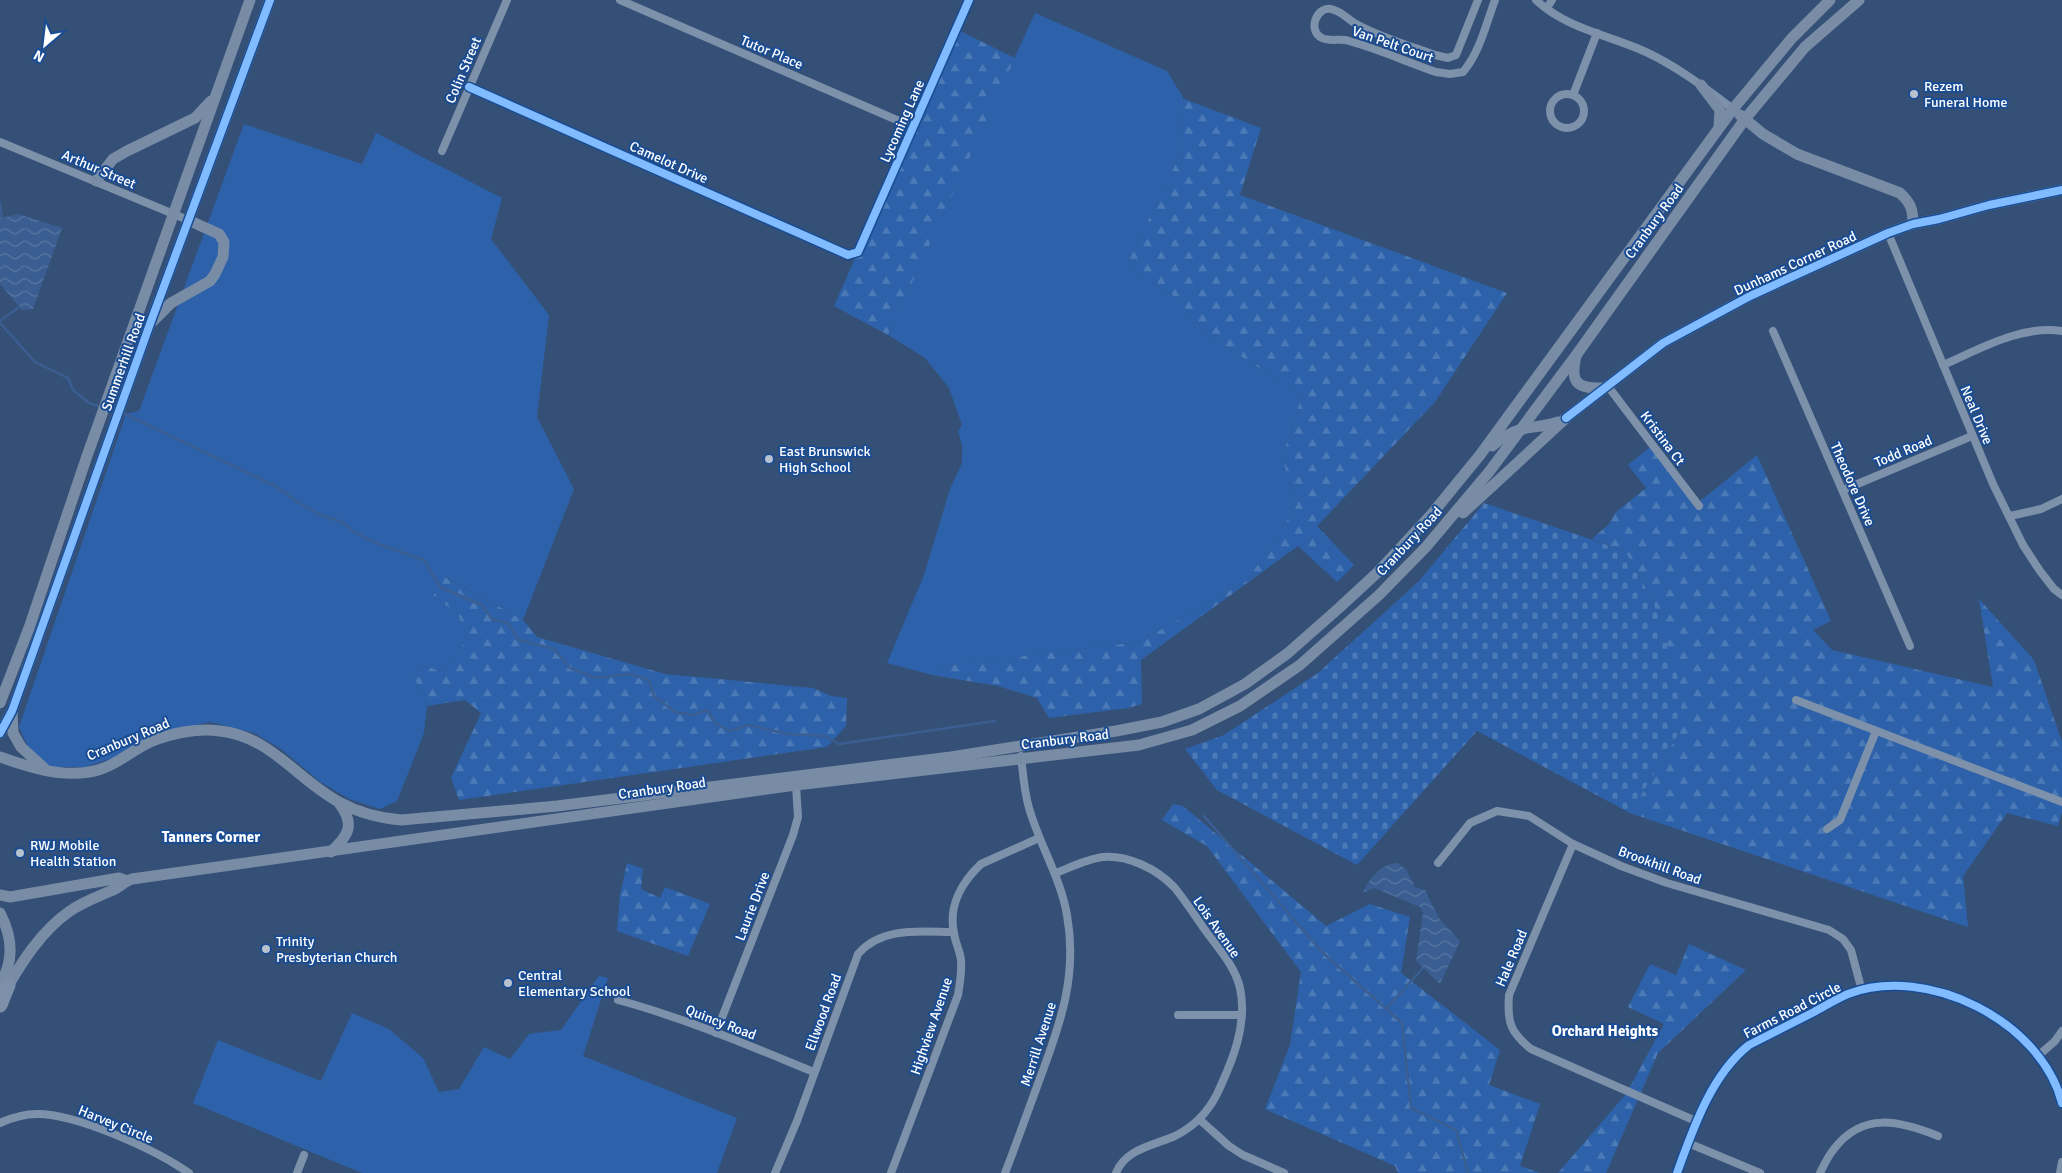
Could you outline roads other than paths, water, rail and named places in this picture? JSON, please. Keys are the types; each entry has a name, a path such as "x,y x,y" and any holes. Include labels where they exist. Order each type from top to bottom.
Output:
{"highway":[{"path":"0,1005 4,984"}],"main road":[{"name":"Summerhill Road","path":"0,703 32,621 100,418 250,0"},
{"name":"Summerhill Road","path":"0,732 12,711 150,324 270,0"},
{"name":"Cranbury Road","path":"0,757 50,772 90,772 118,762 150,742 184,731 221,731 251,739 338,802 361,813 380,818 400,820 567,805 950,757 1116,732 1162,722 1200,709 1245,684 1288,653 1379,571 1432,515 1480,455 1733,109 1792,38 1830,0"},
{"name":"Cranbury Road","path":"4,984 52,926 70,911 118,888 127,881 796,785 1139,745 1192,730 1240,706 1300,665 1374,600 1426,547 1489,472 1577,354 1745,119 1805,47 1858,0"},
{"path":"1701,85 1720,110 1720,123 1717,130"},
{"path":"96,181 113,160 126,151 195,118 215,96"},
{"path":"1733,109 1763,134 1797,154 1900,193 1910,203 1913,212 1913,224"},
{"name":"Dunhams Corner Road","path":"1426,547 1566,418 1663,343 1750,296 1913,224 2045,192 2062,190"},
{"path":"150,324 171,303 210,280 218,269 223,257 224,242 219,234 188,220"},
{"path":"1577,354 1574,378 1578,385 1588,389 1605,386"},
{"path":"1480,455 1502,438 1520,429 1547,426 1566,418"},
{"path":"12,711 13,733 21,747 34,761 50,772"},
{"path":"331,852 347,833 349,822 347,813 338,802"},
{"path":"0,895 10,897 119,878 127,881"},
{"name":"Cranbury Road","path":"0,913 9,933 11,950 0,999"}],"street":[{"name":"Colin Street","path":"442,151 507,0"},
{"name":"Tutor Place","path":"620,0 913,127"},
{"name":"Lycoming Lane","path":"858,252 968,0"},
{"name":"Van Pelt Court","path":"1457,73 1436,72 1346,40 1322,38 1314,27 1315,20 1325,8 1331,8 1362,27 1435,55 1450,57 1456,55 1462,43 1478,0"},
{"path":"1450,57 1457,73 1463,72 1472,62 1495,0"},
{"path":"1536,0 1564,20 1644,51 1676,67 1733,109"},
{"path":"1546,8 1552,0"},
{"path":"1573,94 1597,33"},
{"name":"Camelot Drive","path":"469,87 848,256 858,252"},
{"path":"1562,94 1573,94 1582,102 1584,107 1583,118 1575,126 1564,128 1555,122 1550,112 1553,101 1562,94"},
{"name":"Arthur Street","path":"0,142 188,220"},
{"name":"Neal Drive","path":"1888,234 1992,484 2010,516 2023,545 2054,589 2062,595"},
{"name":"Theodore Drive","path":"1773,331 1910,646"},
{"path":"1943,365 2018,334 2035,331 2062,331"},
{"name":"Kristina Ct","path":"1605,386 1699,506"},
{"name":"Todd Road","path":"1842,490 1972,436"},
{"path":"2010,516 2041,509 2062,498"},
{"path":"1796,700 2062,802"},
{"path":"1827,829 1840,820 1876,731"},
{"name":"Merrill Avenue","path":"1005,1173 1061,1022 1069,980 1069,937 1066,909 1056,873 1039,838 1029,808 1019,746"},
{"name":"Laurie Drive","path":"716,1033 793,835 798,818 796,785"},
{"name":"Brookhill Road","path":"1438,863 1470,823 1497,811 1529,816 1573,844 1621,866 1667,883 1829,930 1842,938 1851,950 1862,991"},
{"name":"Highview Avenue","path":"891,1173 958,995 962,977 961,958 953,932 954,903 962,887 974,871 990,858 1039,838"},
{"name":"Hale Road","path":"1573,844 1508,995 1508,1017 1518,1038 1531,1050 1698,1122"},
{"name":"Lois Avenue","path":"1056,873 1103,857 1130,860 1161,876 1174,888 1228,961 1240,988 1241,1015 1238,1041 1235,1053 1216,1095 1199,1119 1176,1135 1138,1150 1124,1162 1116,1173"},
{"name":"Ellwood Road","path":"775,1173 854,962 864,947 889,934 953,932"},
{"name":"Farms Road Circle","path":"1677,1173 1688,1143 1727,1067 1742,1050 1749,1044 1848,994 1862,991 1905,987 1923,989 1958,998 1974,1005 2011,1027 2038,1055 2056,1084 2062,1103"},
{"name":"Quincy Road","path":"618,1000 716,1033 814,1072"},
{"path":"1178,1015 1241,1015"},
{"path":"2038,1055 2055,1041 2062,1030"},
{"name":"Harvey Circle","path":"0,1123 35,1114 75,1119 155,1153 189,1173"},
{"path":"1199,1119 1218,1138 1234,1150 1284,1173"},
{"path":"1820,1173 1838,1144 1850,1134 1864,1127 1886,1122 1901,1123 1938,1136"},
{"path":"1688,1143 1760,1173"},
{"path":"297,1173 304,1155"},
{"path":"2060,1173 2062,1162"}],"water":[{"path":"18,214 62,228 33,309 22,310 0,284 0,216 2,218"},
{"path":"1397,863 1406,869 1415,887 1425,890 1440,920 1460,941 1440,984 1416,961 1423,913 1420,907 1374,888 1363,893 1376,873 1386,866"}],"waterway":[{"path":"0,203 2,218"},
{"path":"0,321 19,307"},
{"path":"0,323 35,362 68,378 73,390 89,403 101,407"},
{"path":"123,413 275,486 318,514 342,522 354,532 378,544 424,560 440,587 482,605 492,619 508,623 519,640 554,649 570,668 596,678 630,674 649,680 654,696 675,712 693,715 707,710 716,724 730,731 749,725 787,734 825,736 839,744 995,721"},
{"path":"1204,816 1322,952 1402,1023 1411,1108 1456,1130 1468,1173"},
{"path":"1386,1009 1423,968"}],"place":[{"name":"Rezem Funeral Home","path":"1914,94"},
{"name":"East Brunswick High School","path":"769,459"},
{"name":"RWJ Mobile Health Station","path":"20,853"},
{"name":"Trinity Presbyterian Church","path":"266,949"},
{"name":"Central Elementary School","path":"508,983"}],"district":[{"name":"Tanners Corner","path":"211,837"},
{"name":"Orchard Heights","path":"1605,1031"}]}
